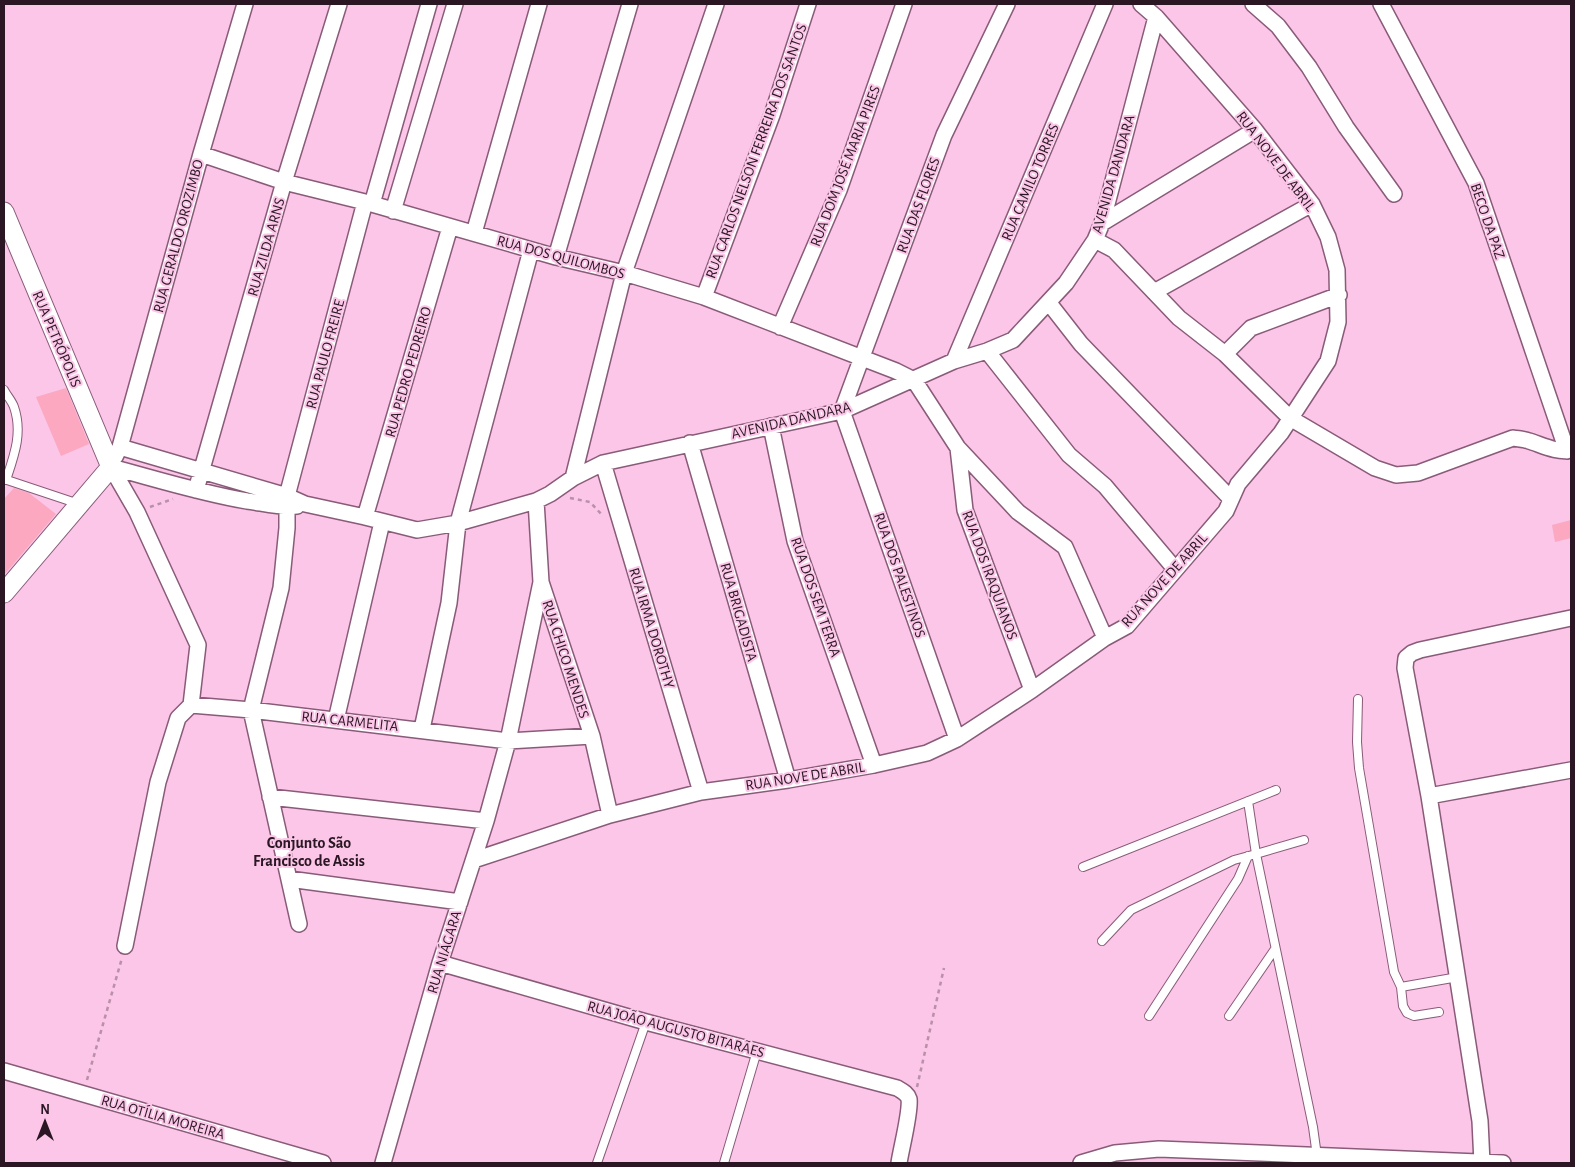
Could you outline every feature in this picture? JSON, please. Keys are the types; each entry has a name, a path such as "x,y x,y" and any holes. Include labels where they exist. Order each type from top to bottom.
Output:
{"street":[{"name":"RUA GERALDO OROZIMBO","path":"110,467 120,447 201,154 245,4"},
{"name":"RUA ZILDA ARNS","path":"196,490 284,182 339,4"},
{"name":"RUA PAULO FREIRE","path":"251,710 281,588 287,528 287,501 369,203 429,4"},
{"path":"393,211 455,4"},
{"path":"474,233 539,4"},
{"path":"556,257 630,4"},
{"path":"573,478 624,273 716,4"},
{"name":"RUA CARLOS NELSON FERREIRA DOS SANTOS","path":"704,298 772,115 808,4"},
{"name":"RUA DOM JOSÉ MARIA PIRES","path":"780,327 839,190 904,4"},
{"name":"RUA DAS FLORES","path":"842,411 944,135 1007,4"},
{"name":"RUA CAMILO TORRES","path":"954,361 1105,4"},
{"name":"RUA NOVE DE ABRIL","path":"474,860 610,815 701,792 788,780 874,765 927,753 957,739 1032,690 1105,638 1126,626 1226,511 1238,484 1281,432 1328,361 1338,322 1337,270 1328,237 1312,204 1255,130 1156,17 1141,4"},
{"path":"1253,4 1278,26 1309,67 1346,128 1394,194"},
{"name":"BECO DA PAZ","path":"1381,4 1476,183 1569,450"},
{"name":"AVENIDA DANDARA","path":"110,467 228,497 305,504 417,530 458,523 536,501 573,478 603,463 842,411 954,361 987,351 1013,340 1066,283 1094,240 1102,224 1156,17"},
{"path":"410,66 434,74"},
{"path":"1102,224 1255,130"},
{"name":"RUA DOS QUILOMBOS","path":"201,154 284,182 369,203 556,257 624,273 704,298 896,371 914,380"},
{"path":"1154,292 1312,204"},
{"name":"RUA PETRÓPOLIS","path":"4,212 110,467"},
{"name":"RUA PEDRO PEDREIRO","path":"365,517 450,227"},
{"path":"1094,240 1114,250 1179,318 1225,354 1290,418 1375,468 1396,475 1418,473 1513,438 1527,440 1547,448 1569,450"},
{"path":"422,729 449,603 458,523 531,250"},
{"path":"1225,354 1251,328 1338,295"},
{"path":"1049,303 1081,344 1231,500"},
{"path":"987,351 1068,455 1106,486 1175,569"},
{"name":"RUA DOS IRAQUIANOS","path":"914,380 958,448 965,510 1032,690"},
{"name":"RUA DOS PALESTINOS","path":"842,411 957,739"},
{"name":"RUA DOS SEM TERRA","path":"771,426 795,541 874,765"},
{"name":"RUA BRIGADISTA","path":"690,443 788,780"},
{"name":"AVENIDA DANDARA","path":"120,447 201,471 287,501"},
{"path":"958,448 1018,512 1065,547 1105,638"},
{"name":"RUA IRMA DOROTHY","path":"603,463 701,792"},
{"path":"4,594 110,467 137,512 198,645 191,705 178,718 158,782 125,946"},
{"name":"RUA CHICO MENDES","path":"536,501 541,582 592,736 610,815"},
{"path":"336,720 382,522"},
{"name":"RUA NIÁGARA","path":"382,1163 440,963 486,821 508,741 541,582"},
{"path":"1482,1163 1480,1121 1429,796 1405,668 1406,658 1420,650 1571,618"},
{"name":"RUA CARMELITA","path":"191,705 422,729 508,741 592,736"},
{"path":"251,710 299,924"},
{"path":"1429,796 1571,770"},
{"path":"270,797 486,821"},
{"path":"289,879 460,902"},
{"name":"RUA JOÃO AUGUSTO BITARÃES","path":"440,963 646,1022 897,1088 909,1097"},
{"name":"RUA OTÍLIA MOREIRA","path":"4,1071 323,1163"},
{"path":"899,1163 909,1097"},
{"path":"1081,1163 1114,1153 1159,1149 1503,1163"}],"lane":[{"path":"4,390 14,406 18,430 16,450 5,480 80,504"},
{"path":"1358,699 1357,742 1359,768 1394,972 1401,987 1403,1006 1407,1013 1414,1016 1440,1012"},
{"path":"1083,867 1276,790"},
{"path":"1248,801 1252,855 1275,948 1313,1127 1317,1156"},
{"path":"1102,941 1131,910 1226,864 1304,840"},
{"path":"1149,1016 1252,855"},
{"path":"1229,1016 1275,948"},
{"path":"1401,987 1458,977"},
{"path":"598,1163 646,1022"},
{"path":"724,1163 757,1051"}],"path":[{"path":"137,512 196,490"},
{"path":"550,494 590,502 607,521"},
{"path":"83,1093 125,946"},
{"path":"909,1097 918,1085 944,968"}],"building":[{"path":"66,388 89,444 61,456 36,397"},
{"path":"14,488 29,493 56,514 4,575 4,499"},
{"path":"1571,520 1571,538 1555,542 1552,525"}],"district":[{"name":"Conjunto São Francisco de Assis","path":"309,851"}]}
